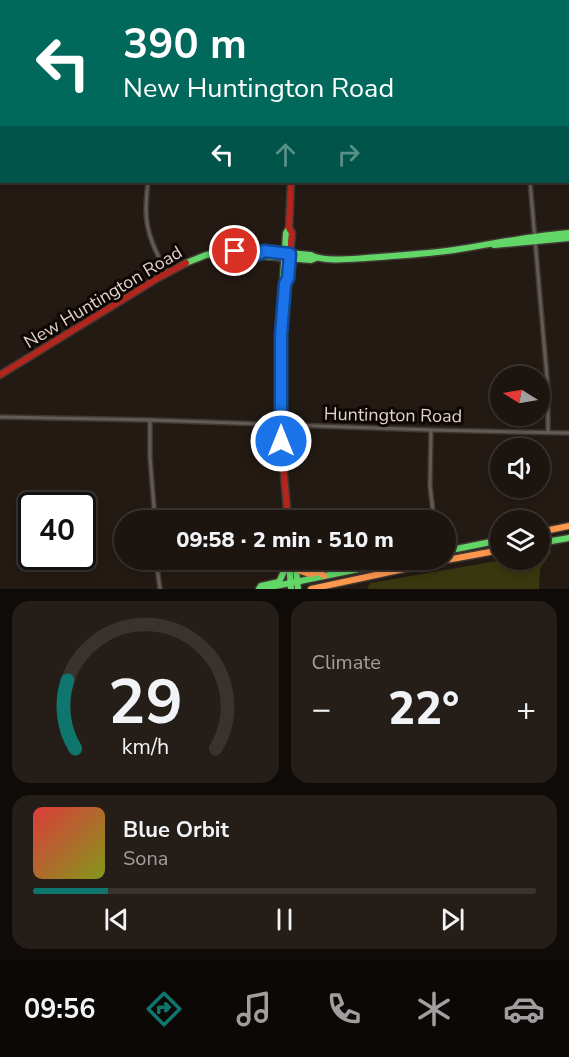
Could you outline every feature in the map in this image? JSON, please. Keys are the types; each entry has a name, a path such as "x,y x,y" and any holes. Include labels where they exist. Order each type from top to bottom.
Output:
{"street":[{"path":"148,183 146,210 148,228 153,245 167,273"},
{"path":"287,510 281,441 281,335 285,284 283,278 292,233 289,228 291,183"},
{"path":"530,183 549,389 548,432"},
{"name":"New Huntington Road","path":"535,239 569,233"},
{"name":"New Huntington Road","path":"0,375 61,340 167,273 213,253 235,251 263,256 311,255 316,258 345,260 453,250 500,241 569,238"},
{"name":"Huntington Road","path":"0,417 569,433"},
{"path":"150,420 154,510"},
{"path":"431,430 430,486 433,510"},
{"path":"550,530 569,526"},
{"path":"550,541 569,538"},
{"path":"456,549 490,542"},
{"path":"456,558 490,552"},
{"path":"157,570 160,589"},
{"path":"260,589 261,586 279,582 285,570"},
{"path":"290,570 294,586"},
{"path":"294,586 295,570"},
{"path":"298,570 309,574 320,572 324,576"},
{"path":"260,589 294,586 324,576 354,570"},
{"path":"311,589 398,570"}],"shaded area":[{"path":"490,562 490,570 540,570 539,589 367,589 370,583 456,570 456,568"}],"traffic: fast":[{"path":"285,284 283,278 286,233 289,228"},
{"path":"259,254 264,251 330,259 353,259 410,255 569,233"},
{"path":"494,245 569,238"},
{"path":"186,263 206,255 232,251 250,252 263,256 311,260 316,258"},
{"path":"550,541 569,538"},
{"path":"456,549 490,542"},
{"path":"259,589 261,586 279,582 285,570"},
{"path":"290,570 291,589"},
{"path":"296,570 298,589"},
{"path":"261,589 354,570"}],"traffic: slow":[{"path":"550,530 569,526"},
{"path":"311,589 490,552"},
{"path":"298,570 309,574 320,572 324,576"}],"traffic: jam":[{"path":"287,510 280,402 285,284 288,278 292,233 289,228 291,183"},
{"path":"0,375 186,263"}],"route":[{"path":"235,251 290,254 281,335 281,441"}]}
